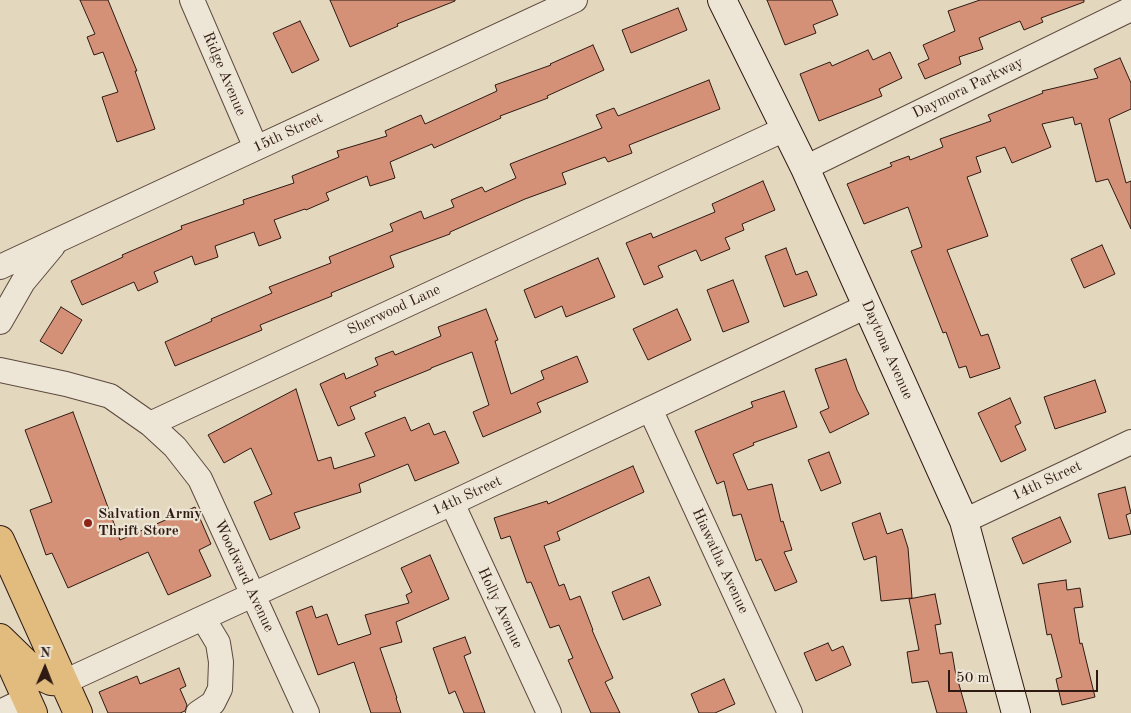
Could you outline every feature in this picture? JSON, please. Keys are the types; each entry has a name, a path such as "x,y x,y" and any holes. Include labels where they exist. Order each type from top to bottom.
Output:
{"main road":[{"path":"0,540 78,713"},
{"path":"0,639 38,676 51,681 64,682"},
{"path":"0,639 30,706 54,713"}],"street":[{"name":"Ridge Avenue","path":"192,0 256,148"},
{"name":"Daytona Avenue","path":"722,0 805,168 964,520 1016,713"},
{"name":"15th Street","path":"0,266 256,148 563,2"},
{"name":"Daymora Parkway","path":"805,168 1131,9"},
{"name":"Sherwood Lane","path":"150,424 785,129"},
{"path":"0,322 23,282 58,240"},
{"name":"14th Street","path":"64,682 452,503 868,306"},
{"path":"0,370 66,384 110,396 150,424"},
{"name":"Hiawatha Avenue","path":"650,409 790,713"},
{"name":"Woodward Avenue","path":"150,424 175,446 200,479 307,713"},
{"name":"14th Street","path":"964,520 1131,442"},
{"name":"Holly Avenue","path":"452,503 549,713"},
{"path":"198,713 213,703 220,689 221,662 218,643 203,618"},
{"path":"0,712 30,706"}],"building":[{"path":"80,0 108,0 137,71 135,71 155,129 117,142 102,97 118,92 103,52 94,55 87,37 95,34"},
{"path":"330,0 455,1 397,24 398,26 350,47"},
{"path":"767,0 832,0 838,15 813,25 816,33 785,45"},
{"path":"980,0 1084,0 1084,2 1041,18 1043,22 1024,30 1020,21 979,38 983,49 959,57 961,64 925,79 918,64 929,59 923,45 955,31 948,11"},
{"path":"678,8 687,30 631,53 622,30"},
{"path":"300,21 319,60 292,73 273,33"},
{"path":"593,45 604,70 547,96 548,98 500,116 501,118 434,148 432,144 390,162 395,178 370,186 367,176 326,193 329,200 306,210 274,220 281,238 259,246 254,232 215,246 218,257 195,265 192,256 154,272 158,282 138,291 134,282 82,305 71,281 123,257 122,255 182,229 181,226 244,204 243,200 294,183 292,176 339,157 337,151 387,136 385,131 421,115 425,124 497,91 495,85 551,65"},
{"path":"868,50 873,60 890,52 902,78 879,89 882,96 819,121 800,74 830,62 832,66"},
{"path":"1120,58 1131,83 1131,109 1109,119 1126,183 1131,181 1131,229 1108,179 1096,182 1081,123 1075,125 1073,117 1042,124 1051,147 1012,163 1005,147 976,157 981,172 967,177 988,236 947,250 981,336 988,334 1000,368 970,378 966,366 959,368 946,332 943,333 911,251 922,247 908,207 864,224 847,184 892,166 890,163 909,156 910,160 943,147 940,139 991,121 988,115 1043,93 1042,91 1098,78 1094,69"},
{"path":"709,80 720,109 629,145 632,153 608,162 605,157 562,173 566,184 525,199 450,232 450,234 390,256 394,267 331,293 332,296 260,325 262,330 175,366 165,342 212,321 211,319 272,293 269,287 331,263 329,257 393,231 390,224 421,211 424,219 454,207 451,200 482,187 485,192 516,178 510,164 602,128 596,115 614,108 618,116"},
{"path":"763,181 775,210 742,224 744,230 725,238 730,249 701,261 696,250 658,266 663,277 644,285 626,243 651,233 653,238 715,212 712,204"},
{"path":"1102,245 1115,274 1084,288 1071,259"},
{"path":"786,248 796,275 807,271 817,295 784,307 765,256"},
{"path":"598,258 615,297 566,317 562,306 535,318 524,290"},
{"path":"733,280 749,322 723,332 707,290"},
{"path":"61,307 82,320 62,354 40,341"},
{"path":"486,309 498,340 495,341 511,394 544,379 541,371 577,356 588,382 537,403 541,412 483,437 473,412 489,405 472,352 374,392 376,396 350,407 355,419 338,426 320,384 344,373 346,379 378,365 375,358 393,351 395,355 441,336 438,327"},
{"path":"677,309 691,340 648,360 633,329"},
{"path":"846,359 857,390 869,414 830,433 820,412 829,408 815,369"},
{"path":"1095,380 1106,412 1055,429 1044,397"},
{"path":"296,389 318,461 331,457 334,469 375,456 365,433 405,417 411,431 429,423 434,435 445,431 459,463 415,481 408,464 359,484 361,492 294,513 300,528 270,540 254,502 272,494 251,448 224,463 208,435"},
{"path":"784,391 797,427 753,443 754,445 733,454 748,490 772,484 781,522 783,521 792,550 784,552 797,582 775,591 761,559 756,561 741,514 733,516 724,481 717,484 695,431 753,407 751,402"},
{"path":"1010,398 1021,423 1015,426 1026,450 1001,462 978,413"},
{"path":"73,412 120,540 195,507 211,544 199,550 211,576 168,595 148,552 68,588 52,553 46,555 30,510 52,502 25,430"},
{"path":"829,452 841,483 821,491 808,460"},
{"path":"633,466 644,492 557,532 560,540 544,546 559,586 564,584 570,600 580,596 592,630 613,678 605,682 620,713 591,713 568,660 573,658 559,625 550,628 531,582 527,583 510,536 501,539 494,518 547,501 548,504"},
{"path":"1125,487 1131,513 1126,515 1131,534 1109,539 1098,494"},
{"path":"880,513 887,534 902,529 908,548 912,598 881,601 876,556 864,560 852,523"},
{"path":"1060,517 1071,542 1023,564 1012,538"},
{"path":"430,555 449,599 396,622 402,642 380,648 401,713 371,713 354,662 318,675 296,612 312,606 316,618 327,614 338,645 371,634 365,615 409,603 406,595 412,592 401,568"},
{"path":"649,577 661,605 623,620 612,592"},
{"path":"1066,580 1067,590 1080,588 1083,607 1074,608 1080,644 1082,643 1095,697 1062,705 1056,679 1062,677 1051,634 1047,635 1038,584"},
{"path":"935,594 941,624 935,625 940,654 952,652 967,713 937,713 928,681 912,683 907,652 919,650 909,599"},
{"path":"465,637 471,653 464,656 485,713 464,713 455,691 449,694 433,648"},
{"path":"828,643 832,651 843,646 851,665 816,681 804,653"},
{"path":"179,668 186,686 180,689 187,705 185,711 180,713 108,713 99,692 137,676 140,684"},
{"path":"724,679 735,704 715,713 699,713 691,694"}],"place":[{"name":"Salvation Army Thrift Store","path":"88,523"}]}
